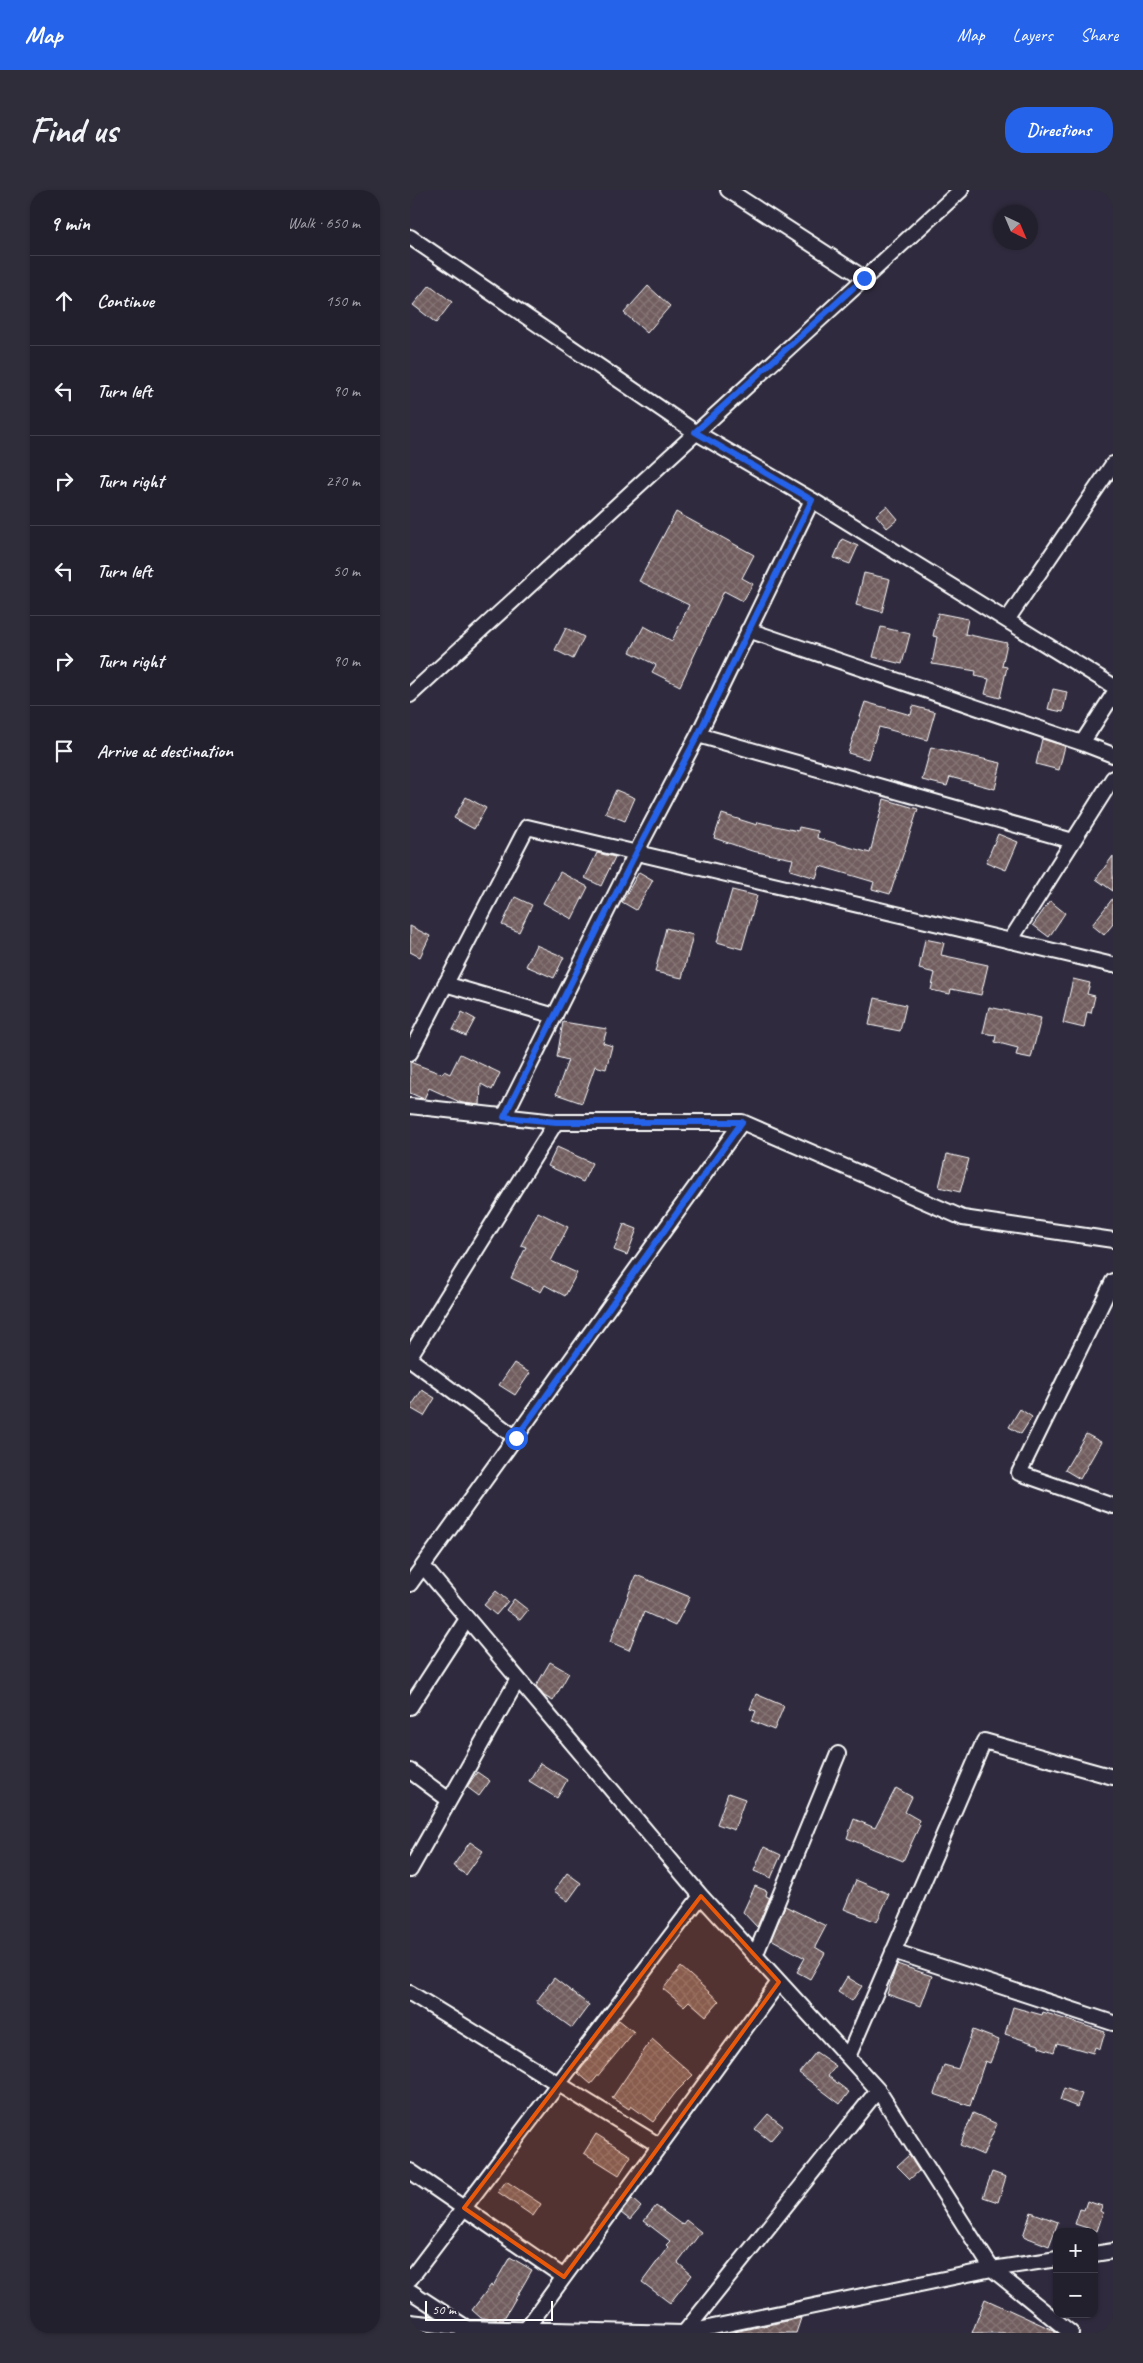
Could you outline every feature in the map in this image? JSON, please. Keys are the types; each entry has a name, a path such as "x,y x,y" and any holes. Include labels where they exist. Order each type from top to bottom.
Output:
{"street":[{"path":"728,190 864,278"},
{"path":"410,695 961,190"},
{"path":"410,237 695,432 812,500 1113,686"},
{"path":"1007,620 1113,464"},
{"path":"504,1117 637,851 698,735 812,500"},
{"path":"748,630 1113,755"},
{"path":"1082,743 1113,695"},
{"path":"698,735 1073,841"},
{"path":"1010,941 1113,778"},
{"path":"410,1054 527,827 637,851 1113,965"},
{"path":"446,984 555,1016"},
{"path":"410,1106 556,1122 742,1122 963,1218 1113,1240"},
{"path":"516,1438 410,1358 556,1122"},
{"path":"410,1584 742,1122"},
{"path":"1113,1281 1019,1473 1113,1506"},
{"path":"423,1566 701,1896 878,2090 992,2269 1072,2333"},
{"path":"410,1707 467,1619"},
{"path":"410,1870 518,1679"},
{"path":"848,2057 984,1741 1113,1777"},
{"path":"755,1956 838,1754"},
{"path":"410,1772 449,1800"},
{"path":"410,2279 701,1896"},
{"path":"893,1951 1113,2023"},
{"path":"526,2329 779,1982"},
{"path":"410,1993 660,2146"},
{"path":"684,2333 878,2090"},
{"path":"410,2171 564,2277"},
{"path":"1098,2253 1113,2251"},
{"path":"410,2322 467,2328 684,2333 992,2269 1053,2260"},
{"path":"410,2291 467,2328"}],"highlighted area":[{"path":"701,1896 779,1982 564,2277 464,2208"}],"building":[{"path":"430,285 452,302 436,323 413,305"},
{"path":"648,286 670,306 647,333 624,313"},
{"path":"887,506 898,519 887,528 876,515"},
{"path":"676,512 754,555 742,578 753,584 743,601 724,591 680,686 652,672 656,665 630,652 644,626 672,641 689,605 639,581"},
{"path":"842,539 858,546 850,564 834,558"},
{"path":"864,573 890,579 882,612 856,605"},
{"path":"938,613 968,619 965,634 1007,643 1002,666 1007,667 1000,698 985,694 989,679 975,676 976,671 932,664 937,637 933,636"},
{"path":"881,627 910,634 902,664 873,657"},
{"path":"566,628 584,637 573,659 555,650"},
{"path":"1053,689 1067,692 1063,712 1048,709"},
{"path":"865,702 911,715 913,706 935,712 927,740 879,727 868,759 848,753"},
{"path":"1042,739 1065,746 1059,770 1036,764"},
{"path":"931,747 1001,763 995,789 950,777 947,786 922,780"},
{"path":"616,790 635,798 625,821 605,813"},
{"path":"466,797 486,808 474,829 454,818"},
{"path":"884,799 918,809 890,894 872,889 874,882 820,866 816,878 790,870 793,859 752,851 714,838 722,814 757,825 758,822 798,831 799,827 818,831 817,838 870,853"},
{"path":"998,834 1018,842 1006,870 986,862"},
{"path":"597,853 615,857 601,886 585,878"},
{"path":"1113,856 1113,891 1096,879"},
{"path":"560,872 588,887 572,919 543,903"},
{"path":"639,872 653,880 636,910 622,902"},
{"path":"732,890 757,896 742,949 717,942"},
{"path":"515,897 532,905 519,932 502,925"},
{"path":"1113,898 1113,924 1104,935 1092,925"},
{"path":"1050,901 1065,913 1049,937 1033,925"},
{"path":"410,926 430,936 420,957 410,952"},
{"path":"666,928 693,935 682,978 655,972"},
{"path":"925,939 944,943 941,955 988,965 981,995 951,989 950,994 931,990 935,973 919,969"},
{"path":"536,945 564,957 554,978 526,966"},
{"path":"1073,979 1090,983 1087,994 1095,996 1091,1013 1087,1012 1084,1028 1063,1023"},
{"path":"875,998 906,1005 900,1031 869,1025"},
{"path":"989,1007 1041,1018 1031,1058 1016,1055 1018,1048 995,1042 996,1035 983,1033"},
{"path":"462,1012 475,1019 466,1036 453,1030"},
{"path":"563,1022 607,1029 603,1043 612,1046 606,1069 595,1066 582,1103 556,1094 568,1060 557,1057"},
{"path":"460,1054 500,1073 492,1090 481,1084 480,1105 462,1103 429,1088 424,1099 410,1093 410,1062 442,1074 444,1071 450,1074"},
{"path":"557,1147 592,1163 583,1182 548,1166"},
{"path":"947,1154 969,1159 960,1192 939,1187"},
{"path":"538,1212 568,1227 551,1261 577,1273 565,1296 545,1285 541,1292 511,1278 526,1247 521,1245"},
{"path":"624,1224 637,1229 627,1255 614,1250"},
{"path":"514,1363 530,1373 515,1395 499,1385"},
{"path":"422,1390 435,1398 424,1416 410,1408"},
{"path":"1020,1409 1032,1417 1021,1434 1009,1427"},
{"path":"1086,1434 1101,1442 1080,1479 1065,1470"},
{"path":"636,1575 690,1597 675,1626 644,1612 629,1650 610,1642"},
{"path":"496,1591 508,1601 496,1615 484,1605"},
{"path":"514,1599 528,1610 520,1620 506,1610"},
{"path":"550,1662 569,1673 553,1701 544,1696 536,1686"},
{"path":"756,1694 784,1706 774,1730 752,1721 756,1711 750,1709"},
{"path":"540,1763 567,1780 557,1798 529,1781"},
{"path":"477,1772 490,1781 479,1796 467,1787"},
{"path":"896,1788 912,1797 905,1812 919,1820 918,1823 920,1825 903,1861 847,1838 854,1819 875,1828"},
{"path":"728,1793 745,1799 734,1830 717,1824"},
{"path":"470,1842 483,1851 466,1875 453,1866"},
{"path":"764,1847 781,1855 771,1878 754,1871"},
{"path":"567,1873 581,1883 568,1901 554,1891"},
{"path":"856,1880 889,1894 877,1922 844,1909"},
{"path":"755,1886 767,1891 766,1896 770,1898 757,1927 743,1912"},
{"path":"785,1906 826,1926 815,1947 825,1953 810,1979 797,1972 805,1958 771,1939"},
{"path":"897,1964 932,1976 921,2006 887,1994"},
{"path":"681,1967 719,2001 706,2016 689,2001 684,2006 663,1989"},
{"path":"847,1977 862,1986 852,2001 838,1992"},
{"path":"554,1978 589,2005 572,2028 536,2002"},
{"path":"1013,2007 1042,2015 1043,2012 1105,2032 1100,2049 1095,2047 1093,2053 1057,2043 1054,2052 1005,2034"},
{"path":"619,2020 634,2032 591,2084 578,2073"},
{"path":"973,2030 999,2040 990,2063 985,2061 970,2106 934,2094 944,2065 958,2069"},
{"path":"652,2039 693,2075 676,2092 653,2122 631,2106 629,2109 612,2098"},
{"path":"816,2052 836,2066 828,2076 849,2092 840,2104 799,2073"},
{"path":"1064,2088 1082,2094 1077,2107 1060,2100"},
{"path":"973,2113 997,2124 983,2155 960,2145"},
{"path":"768,2114 783,2126 770,2141 755,2129"},
{"path":"596,2134 631,2156 619,2175 584,2153"},
{"path":"909,2155 919,2171 910,2179 897,2166"},
{"path":"992,2172 1006,2177 998,2202 983,2197"},
{"path":"506,2181 541,2204 533,2216 498,2192"},
{"path":"632,2199 641,2207 630,2220 621,2213"},
{"path":"1087,2201 1102,2206 1100,2211 1103,2213 1098,2228 1088,2228 1075,2224 1080,2209 1084,2210"},
{"path":"656,2206 682,2225 686,2220 701,2232 678,2263 692,2275 670,2303 642,2282 668,2247 666,2245 670,2241 644,2221"},
{"path":"1031,2212 1058,2222 1056,2228 1053,2228 1053,2235 1049,2246 1023,2236"},
{"path":"510,2257 532,2270 503,2320 481,2318 472,2310 491,2285 493,2286"},
{"path":"985,2299 1053,2330 1057,2333 972,2333"},
{"path":"801,2318 796,2333 734,2333 734,2332"}],"route":[{"path":"516,1438 742,1122 556,1122 504,1117 637,851 698,735 812,500 695,432 864,278"}]}
